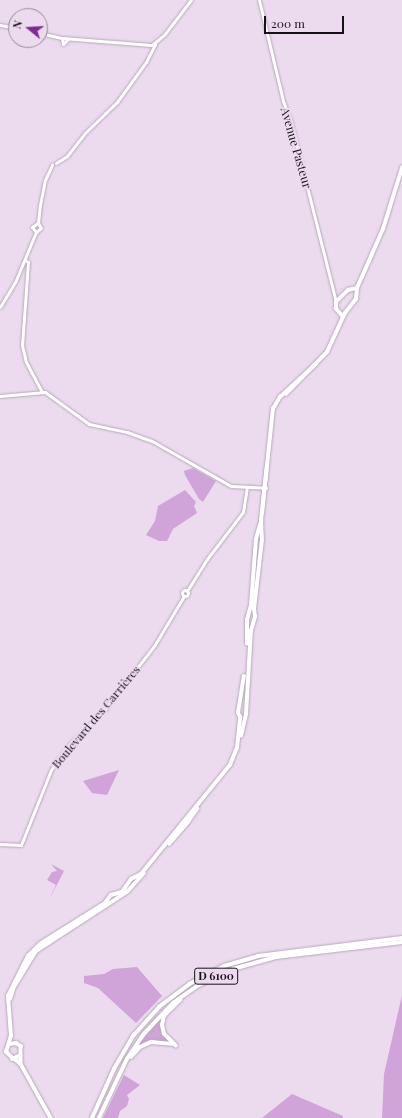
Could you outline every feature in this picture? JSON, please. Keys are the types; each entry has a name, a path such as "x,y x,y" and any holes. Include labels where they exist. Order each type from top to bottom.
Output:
{"main road":[{"path":"21,1064 6,1055 11,1036 9,1004 10,988 22,965 37,947 111,899 126,892 183,825 233,761 238,744 242,717 250,624 273,409 279,399 305,371 316,364 332,344 346,311 356,299 357,288 380,236 402,168"},
{"path":"343,317 336,309 336,302 351,290 357,288"},
{"path":"351,290 356,293"},
{"path":"340,312 346,311"},
{"path":"250,624 248,615 252,611"},
{"path":"242,710 238,714 242,717"},
{"path":"9,1004 14,987 36,951 111,899 112,894 124,890 135,880"},
{"name":"D 6100","path":"92,1118 116,1064 134,1035 159,1007 189,984 224,966 258,956 402,938"},
{"name":"D 6100","path":"99,1118 123,1067 136,1044 156,1019 173,1003 197,986 233,969 276,957 402,942"},
{"path":"123,1067 136,1050 146,1044 162,1042 176,1046 164,1034 162,1020 167,1012 197,986"},
{"path":"11,1036 22,1048 20,1056 21,1064 51,1118"},
{"path":"9,1044 16,1043"},
{"path":"14,1059 20,1056"}],"street":[{"path":"56,163 67,156 85,132 115,104 154,45 191,0"},
{"name":"Avenue Pasteur","path":"259,0 283,101 291,123 336,302"},
{"path":"48,35 68,39 154,45"},
{"path":"62,38 63,44 68,39"},
{"path":"0,307 22,267 36,232 41,228 38,224 45,180 52,165"},
{"path":"36,232 33,226 38,224"},
{"path":"25,260 28,262 26,273 22,345 26,362 42,392 89,424 127,432 152,441 231,486 264,488"},
{"path":"22,267 26,273"},
{"path":"334,296 341,297"},
{"path":"0,398 42,392"},
{"name":"Boulevard des Carrières","path":"0,844 21,845 51,770 68,746 105,709 154,646 184,596 182,592 187,591 206,560 243,512 247,488"}],"shaded area":[{"path":"193,468 216,481 203,502 199,499 185,475 184,471"},
{"path":"185,490 196,502 194,506 197,513 173,529 167,541 159,541 146,535 155,521 158,506"},
{"path":"119,770 107,795 92,793 83,781"},
{"path":"51,864 64,871 49,900 56,885 47,880 52,872 57,871"},
{"path":"137,967 162,996 136,1023 98,988 84,983 84,976 104,974 113,969"},
{"path":"402,995 402,1118 382,1118 384,1074"},
{"path":"162,1015 161,1030 168,1041 149,1041 136,1048"},
{"path":"124,1075 140,1085 127,1095 129,1099 127,1106 120,1111 118,1118 103,1118"},
{"path":"292,1094 343,1116 343,1118 262,1118"}]}
